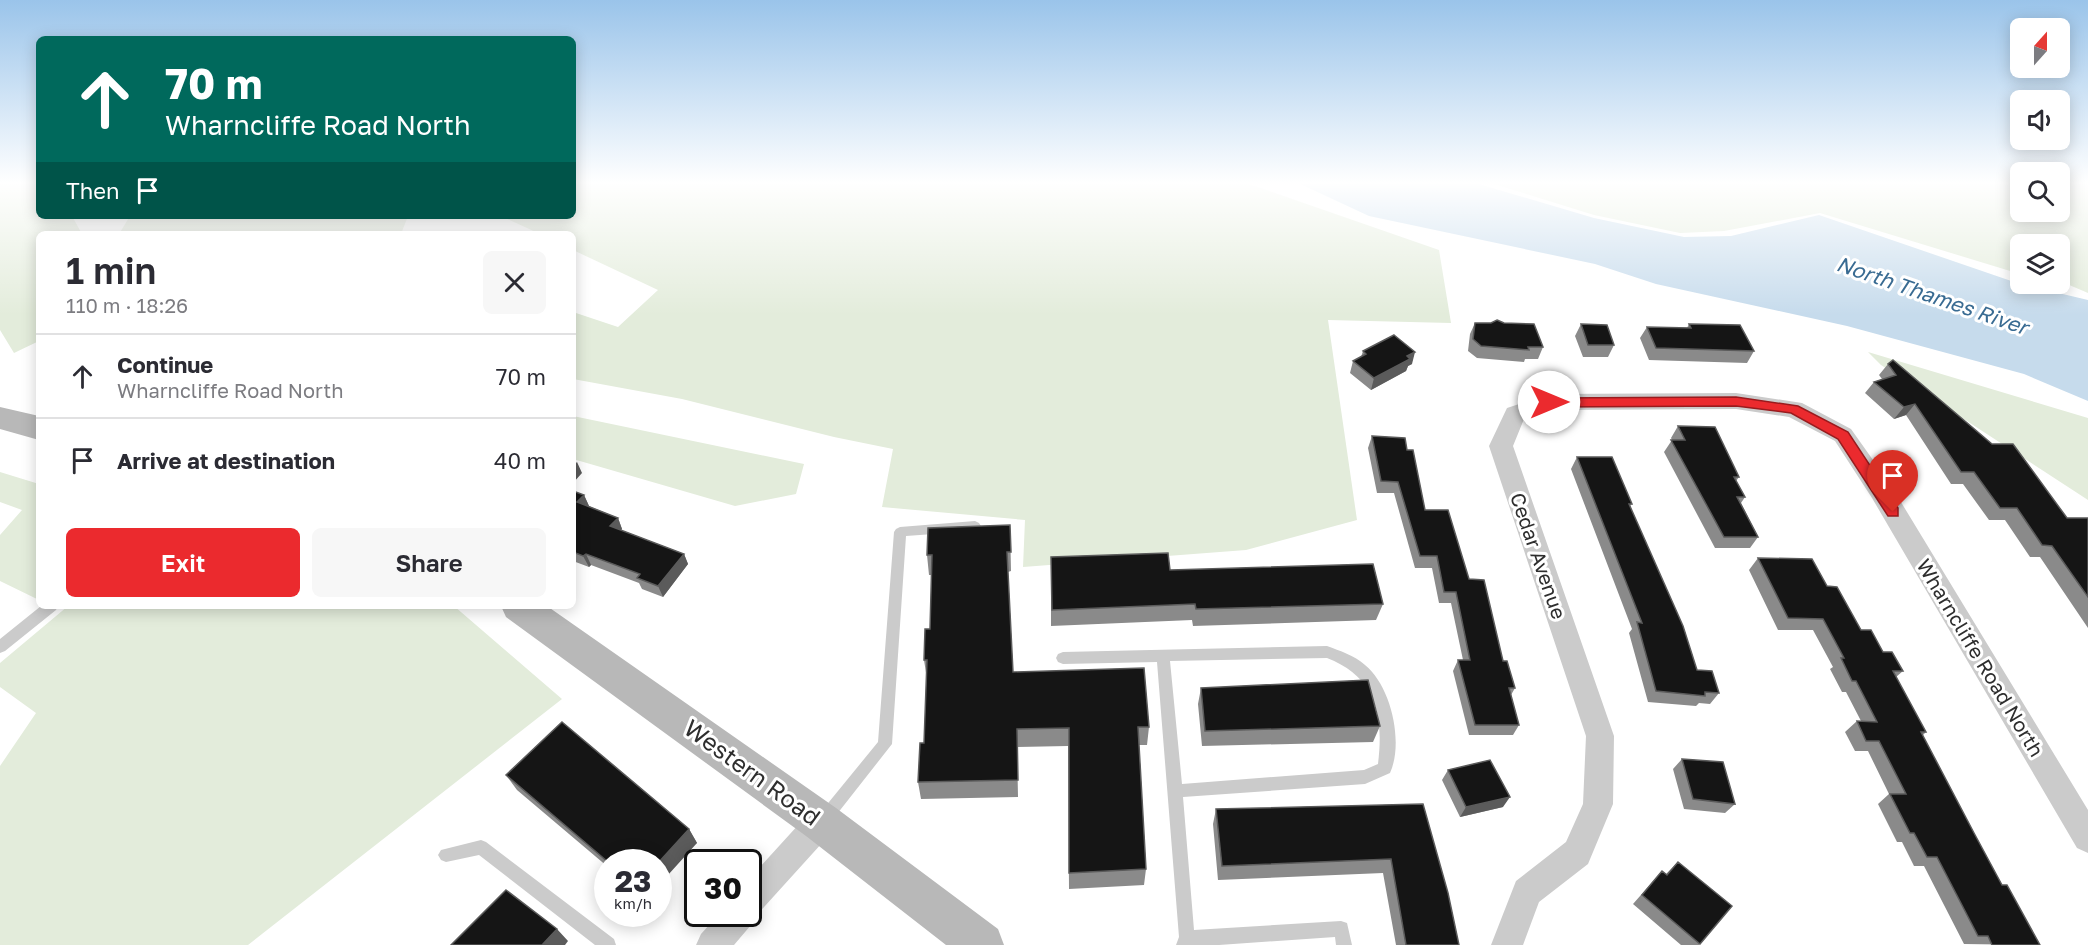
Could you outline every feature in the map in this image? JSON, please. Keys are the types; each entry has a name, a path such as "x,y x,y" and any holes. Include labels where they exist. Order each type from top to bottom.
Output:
{"main road":[{"path":"0,418 36,427"},
{"name":"Western Road","path":"523,609 821,822 982,945"}],"street":[{"name":"Cedar Avenue","path":"1507,945 1527,892 1577,853 1598,804 1600,736 1501,446 1515,414 1549,402 1736,401 1794,409"},
{"name":"Wharncliffe Road North","path":"1794,409 1843,435 1881,491 2088,838"},
{"path":"762,888 821,822"},
{"path":"712,945 728,927"}],"lane":[{"path":"821,822 885,744 900,532 975,526"},
{"path":"0,647 47,609"},
{"path":"1063,658 1328,652 1346,657 1366,672 1380,692 1389,745 1385,768 1365,777 1174,791"},
{"path":"1164,657 1185,942 1341,929 1344,945"},
{"path":"446,855 481,847 608,945"}],"green space":[{"path":"0,226 78,226 80,231 36,231 36,342 14,353 0,330"},
{"path":"124,226 404,226 402,231 121,231"},
{"path":"523,226 1370,226 1439,250 1451,323 1328,320 1357,520 1246,550 1023,567 1025,520 882,507 893,449 834,437 682,399 576,380 576,313 618,327 658,290 576,251 576,231 534,231"},
{"path":"1647,226 1750,226 1724,231 1680,233"},
{"path":"1863,226 2088,226 2088,293 2070,285 2070,234 2010,234 2010,271"},
{"path":"1868,352 2088,418 2088,500 1881,365"},
{"path":"576,417 804,464 796,494 735,506 576,460"},
{"path":"0,472 36,483 36,599 0,581 0,535 22,510 0,502"},
{"path":"64,609 457,609 562,699 248,945 0,945 0,766 36,713 0,687 0,663"}],"water":[{"name":"North Thames River","path":"1417,226 1632,226 1684,237 1731,236 1772,226 1851,226 2010,281 2010,294 2062,294 2088,300 2088,401 2024,374 1847,326 1656,284 1595,264"}],"building":[{"path":"1497,320 1504,323 1534,324 1543,347 1528,347 1529,350 1481,346 1473,339 1475,323 1491,323"},
{"path":"1581,324 1607,325 1614,345 1588,345"},
{"path":"1689,324 1740,325 1754,351 1656,348 1647,327 1691,328"},
{"path":"1394,335 1415,352 1407,356 1410,359 1374,378 1353,361 1366,354 1363,351"},
{"path":"1893,360 1992,444 2013,444 2067,518 2088,518 2088,597 2052,546 2042,545 2017,508 2000,508 1974,472 1961,472 1915,404 1904,407 1874,382 1896,375 1888,364"},
{"path":"1678,426 1715,427 1739,477 1734,477 1745,497 1737,497 1758,537 1724,537 1671,440 1685,440"},
{"path":"1372,436 1405,438 1407,450 1413,450 1425,510 1448,510 1469,579 1484,580 1503,661 1507,661 1515,688 1509,688 1519,725 1475,725 1458,660 1470,660 1456,592 1444,592 1437,556 1420,556 1398,482 1381,481"},
{"path":"1577,457 1612,457 1632,504 1629,504 1683,626 1697,670 1712,671 1719,693 1705,692 1705,696 1656,691 1637,622 1642,623"},
{"path":"576,492 584,495 577,502 618,518 610,526 684,554 658,586 637,578 640,574 586,554 583,556 576,553"},
{"path":"1010,525 1011,552 1007,552 1013,672 1144,668 1149,727 1138,727 1146,869 1069,873 1069,728 1017,729 1018,780 918,782 920,743 924,743 927,660 924,660 925,629 930,629 932,555 927,555 928,528"},
{"path":"1168,553 1170,570 1373,564 1383,604 1196,609 1195,604 1052,610 1051,557"},
{"path":"1758,558 1812,559 1827,586 1837,587 1861,630 1871,630 1883,652 1892,652 1903,671 1893,671 1926,732 1921,732 2002,885 2007,885 2040,945 1992,945 1988,936 1978,936 1937,857 1927,857 1914,833 1910,833 1890,794 1906,794 1879,741 1866,741 1857,721 1877,722 1856,681 1852,681 1841,658 1844,658 1823,619 1788,618"},
{"path":"1368,680 1380,726 1205,731 1201,688"},
{"path":"562,722 689,829 671,849 594,850 506,775"},
{"path":"1682,759 1723,762 1735,804 1693,799"},
{"path":"1490,760 1510,797 1466,807 1448,770"},
{"path":"1423,804 1448,893 1459,945 1406,945 1391,859 1222,866 1216,809"},
{"path":"1678,862 1732,906 1700,944 1642,895 1662,871 1667,875"},
{"path":"506,890 557,929 542,945 451,945"}],"route":[{"path":"1549,402 1736,401 1794,409 1843,435 1893,512"}]}
